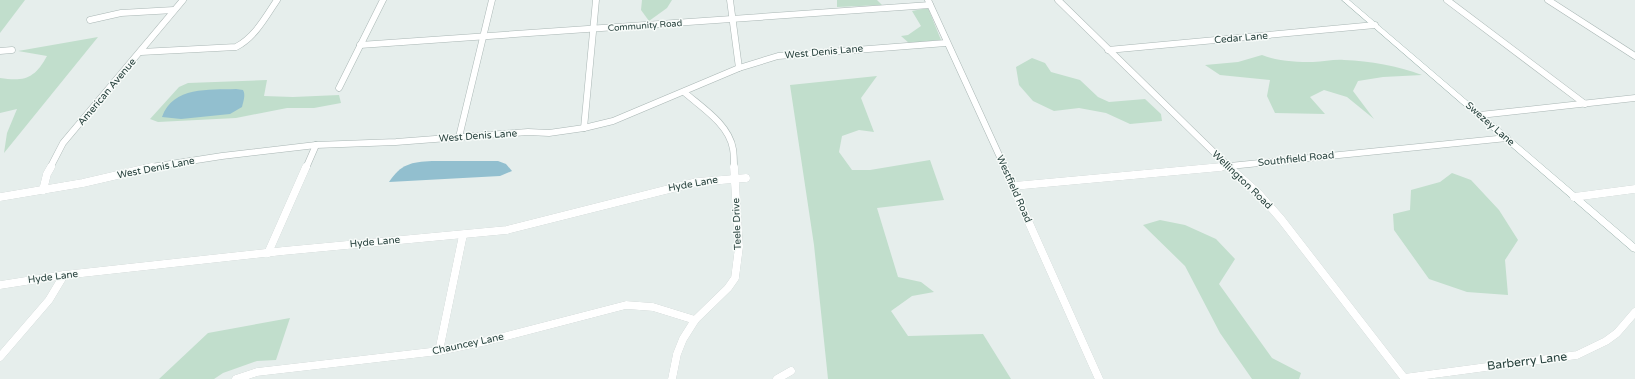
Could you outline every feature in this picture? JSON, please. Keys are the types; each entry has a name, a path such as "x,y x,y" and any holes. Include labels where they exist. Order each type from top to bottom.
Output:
{"street":[{"name":"American Avenue","path":"43,190 47,174 63,143 141,52 183,0"},
{"path":"141,52 236,47 243,44 253,34 277,0"},
{"path":"339,88 383,0"},
{"path":"459,137 492,0"},
{"path":"584,128 596,0"},
{"path":"730,0 731,20 739,68"},
{"name":"Wellington Road","path":"1058,0 1228,166 1258,193 1281,219 1405,378"},
{"name":"Swezey Lane","path":"1345,0 1635,249"},
{"path":"1447,0 1586,104"},
{"path":"1548,0 1635,56"},
{"name":"Community Road","path":"360,45 731,20 929,3"},
{"name":"Westfield Road","path":"929,3 946,43 1013,186 1098,379"},
{"path":"90,20 121,13 174,10"},
{"name":"Cedar Lane","path":"1108,50 1374,25"},
{"name":"West Denis Lane","path":"0,197 83,183 151,167 222,156 316,145 396,142 528,132 548,133 584,128 612,121 739,68 778,56 946,43"},
{"path":"0,51 12,50"},
{"name":"Teele Drive","path":"672,379 677,354 683,339 695,320 728,288 735,278 739,247 730,138 721,126 684,92"},
{"path":"1480,115 1635,98"},
{"name":"Southfield Road","path":"1013,186 1507,138"},
{"path":"268,253 316,145"},
{"name":"Hyde Lane","path":"0,285 64,275 364,243 507,230 697,182 746,178"},
{"path":"1574,197 1635,189"},
{"path":"439,352 463,235"},
{"path":"0,357 49,300 64,275"},
{"name":"Chauncey Lane","path":"236,379 257,372 439,352 488,341 626,305 645,305 669,310 695,320"},
{"name":"Barberry Lane","path":"1405,378 1577,355 1606,341 1617,333 1635,312"},
{"path":"777,379 791,371"}],"green space":[{"path":"0,0 25,0 0,33"},
{"path":"642,0 672,0 667,8 649,21 641,10"},
{"path":"837,0 877,0 882,5 837,7"},
{"path":"928,8 941,40 909,43 901,36 908,35 921,26 912,11"},
{"path":"98,37 4,153 7,133 17,109 0,113 0,78 23,79 28,77 38,69 47,56 18,51"},
{"path":"1262,55 1274,59 1294,61 1317,62 1340,60 1384,64 1422,75 1383,77 1358,81 1353,91 1374,119 1347,97 1324,90 1310,97 1325,114 1275,113 1267,96 1270,80 1220,75 1205,65 1238,62"},
{"path":"1032,58 1045,63 1051,72 1080,80 1098,97 1109,102 1145,99 1161,114 1162,121 1130,124 1106,113 1079,108 1054,111 1033,101 1019,85 1016,67"},
{"path":"877,76 861,98 874,132 859,130 842,136 839,152 852,170 870,170 930,160 944,200 877,208 898,277 921,282 934,292 912,296 891,311 908,336 983,334 1011,379 828,379 814,245 790,85"},
{"path":"267,80 264,96 293,97 339,95 341,103 314,108 287,108 236,118 158,122 150,119 179,87 188,83"},
{"path":"1452,173 1471,180 1499,210 1518,240 1505,260 1508,295 1467,292 1429,279 1394,230 1393,214 1410,210 1411,190 1440,182"},
{"path":"1160,220 1185,225 1216,239 1235,259 1219,284 1272,358 1301,373 1299,379 1252,379 1220,333 1185,266 1143,225"},
{"path":"290,318 276,360 257,361 223,373 214,379 159,379 208,333"}],"water":[{"path":"204,90 243,90 244,101 242,107 230,114 181,119 162,117 167,107 174,100 183,95"},
{"path":"498,161 506,164 512,171 500,176 389,182 398,171 407,165 418,162"}]}
